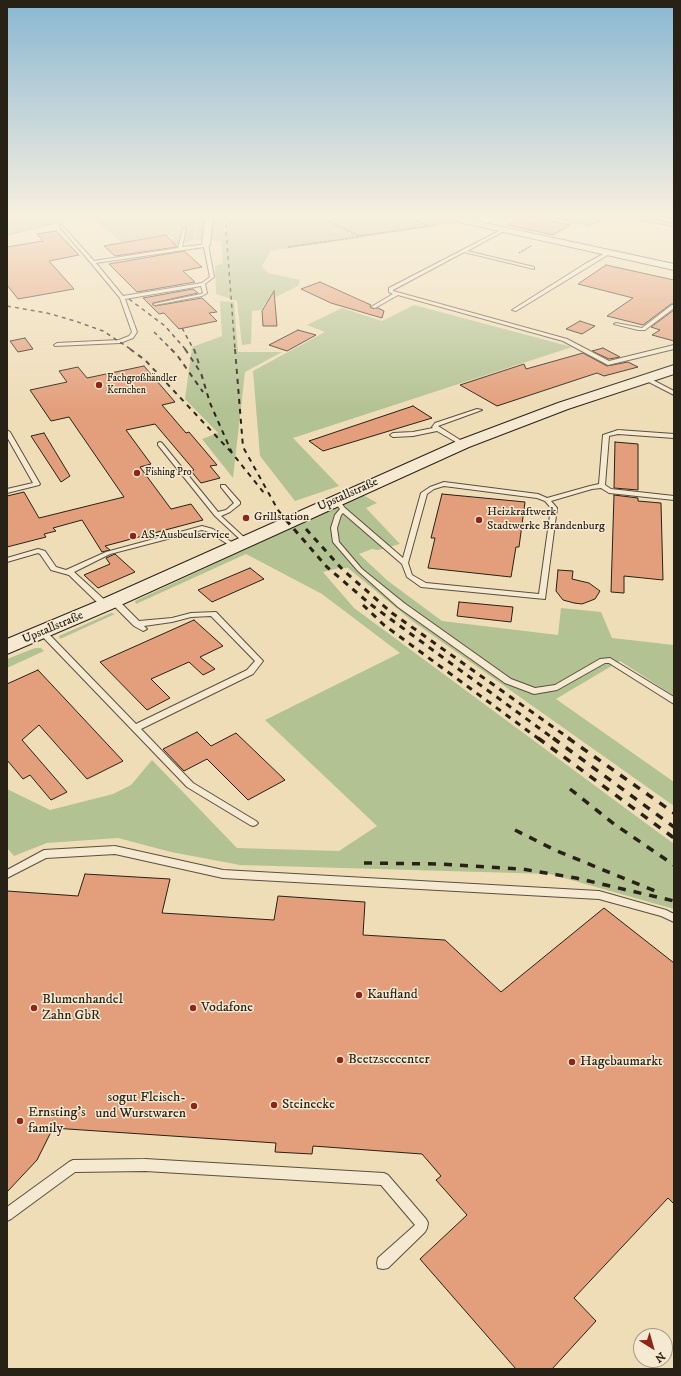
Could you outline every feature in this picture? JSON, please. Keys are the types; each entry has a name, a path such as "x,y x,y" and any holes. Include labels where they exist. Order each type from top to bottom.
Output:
{"street":[{"name":"Upstallstraße","path":"7,648 240,544 340,504 463,444 563,406 674,369"}],"lane":[{"path":"56,345 120,341 131,337 135,332 122,298 108,280"},
{"path":"122,298 203,284 208,280"},
{"path":"405,280 391,289 391,292 565,340 608,363 674,347"},
{"path":"514,310 562,280"},
{"path":"155,304 202,295 205,293 203,284"},
{"path":"373,307 396,294"},
{"path":"616,324 643,329 674,306"},
{"path":"645,378 674,393"},
{"path":"463,444 435,426 479,410"},
{"path":"393,435 413,434 438,429"},
{"path":"7,432 37,484 7,491"},
{"path":"602,486 606,435 618,432 674,436"},
{"path":"160,444 240,544"},
{"path":"340,504 405,563 409,576 424,585 542,597 554,508 547,500 538,496 444,484 432,488 424,493 405,563"},
{"path":"217,514 228,511 238,503 223,486"},
{"path":"547,500 592,487 602,486 609,491 674,498"},
{"path":"340,504 334,528 336,542 360,570 401,605 508,681 534,690 557,687 603,661 610,660 674,701"},
{"path":"71,573 69,571 108,553 202,528 211,530 240,544"},
{"path":"7,560 43,552 53,568 71,573 140,627 192,615 213,614 260,661 250,672 135,728"},
{"path":"42,632 190,784 253,823"},
{"path":"7,874 44,854 115,850 224,874 599,894 663,913 674,918"},
{"path":"7,1215 73,1166 145,1165 384,1179 422,1223 421,1228 383,1263"}],"green space":[{"path":"216,280 300,280 298,286 266,302 261,310 252,311 251,344 242,345 237,301 216,294"},
{"path":"220,301 234,302 238,352 282,352 245,372 233,478 202,439 218,433 185,399 192,347 222,336"},
{"path":"414,305 572,347 293,438 339,486 295,501 260,456 253,371 325,332 307,325 342,308 382,321"},
{"path":"363,495 377,503 366,508 400,544 378,550 372,549 359,554 388,581 442,621 558,635 561,608 601,612 612,638 674,645 674,696 620,661 556,699 674,782 674,806 411,620 348,568 339,568 323,572 354,608 674,844 674,909 550,874 240,865 171,852 118,838 47,843 14,856 7,848 7,789 50,810 113,794 131,785 152,760 237,848 339,851 377,826 265,720 400,653 322,594 246,554 136,604 135,601"},
{"path":"111,613 115,614 60,639 59,636"},
{"path":"35,648 41,648 44,651 7,668 7,659"}],"building":[{"path":"7,280 66,280 74,289 18,299 7,285"},
{"path":"125,280 193,280 195,282 137,292"},
{"path":"584,280 674,280 674,304 671,304 643,325 607,316 633,298 578,284"},
{"path":"320,282 371,305 371,308 378,308 384,311 382,318 331,303 301,289"},
{"path":"193,289 198,293 152,304 155,306 202,298 217,312 209,313 217,321 179,329 164,313 159,314 143,298"},
{"path":"274,291 277,326 263,326 262,311"},
{"path":"674,310 674,341 652,335 660,330 651,327"},
{"path":"580,321 595,326 582,334 566,329"},
{"path":"298,330 316,335 287,351 269,345"},
{"path":"25,338 33,349 18,352 10,341"},
{"path":"603,348 620,357 609,359 592,351"},
{"path":"583,353 607,366 628,362 638,367 604,376 597,373 497,406 460,385 524,364 526,369"},
{"path":"144,366 175,402 162,405 186,433 189,432 217,465 210,466 220,478 201,483 191,471 194,470 155,424 126,430 151,464 140,467 171,509 191,504 203,520 105,546 110,550 102,552 82,520 53,528 56,531 44,534 46,537 7,547 7,496 24,492 39,518 124,497 69,417 51,421 30,390 67,382 59,371 78,367 87,378"},
{"path":"413,406 432,418 323,451 309,441"},
{"path":"44,433 70,476 61,482 31,436"},
{"path":"615,442 638,444 638,490 614,488"},
{"name":"Heizkraftwerk Stadtwerke Brandenburg","path":"442,494 525,502 519,547 516,547 511,577 428,568 435,538 431,538"},
{"path":"614,495 638,498 638,501 661,503 663,580 624,576 624,593 611,592"},
{"path":"115,554 135,572 98,588 84,575 110,564 106,558"},
{"path":"250,568 264,579 212,602 198,590"},
{"path":"558,570 573,571 572,579 589,583 600,591 595,599 582,604 563,600 556,591"},
{"path":"459,602 513,607 511,622 457,616"},
{"path":"194,620 223,646 200,657 215,669 203,675 189,662 151,679 170,698 147,710 100,662"},
{"path":"38,670 123,761 87,779 39,725 22,740 67,792 51,800 30,775 23,779 7,760 7,684"},
{"path":"197,732 211,746 236,733 285,780 248,800 207,759 184,771 163,749"},
{"name":"Beetzseecenter","path":"85,874 170,879 162,913 274,920 278,896 365,902 363,935 445,940 501,992 604,908 674,963 674,1204 668,1198 574,1298 596,1321 552,1369 516,1369 420,1259 467,1215 436,1180 441,1176 422,1154 313,1146 312,1154 275,1152 276,1143 53,1128 37,1160 7,1192 7,891 78,896"}],"railway":[{"path":"230,280 235,350"},
{"path":"129,299 165,326 186,350"},
{"path":"7,306 47,313 75,321 103,331 132,350"},
{"path":"182,328 194,350"},
{"path":"154,332 177,355 203,392"},
{"path":"130,349 145,360 232,453"},
{"path":"185,349 201,373 210,403 232,453"},
{"path":"194,349 199,364"},
{"path":"235,349 243,447 278,510 287,521"},
{"path":"232,453 264,493"},
{"path":"286,520 327,567 370,604 554,739"},
{"path":"306,529 343,570 392,613 570,739"},
{"path":"363,605 384,625 539,739"},
{"path":"538,738 674,838"},
{"path":"553,738 674,827"},
{"path":"568,738 674,813"},
{"path":"570,789 614,824 674,865"},
{"path":"515,830 557,851 655,891"},
{"path":"364,863 438,864 522,869 576,878 674,901"}],"place":[{"name":"Fachgroßhändler Kernchen","path":"99,385"},
{"name":"Fishing Pro","path":"137,473"},
{"name":"Grillstation","path":"246,518"},
{"name":"Heizkraftwerk Stadtwerke Brandenburg","path":"479,520"},
{"name":"AS-Ausbeulservice","path":"133,536"},
{"name":"Kaufland","path":"359,995"},
{"name":"Blumenhandel Zahn GbR","path":"34,1008"},
{"name":"Vodafone","path":"193,1008"},
{"name":"Beetzseecenter","path":"340,1060"},
{"name":"Hagebaumarkt","path":"572,1062"},
{"name":"Steinecke","path":"274,1105"},
{"name":"sogut Fleisch- und Wurstwaren","path":"194,1106"},
{"name":"Ernsting's family","path":"20,1121"}]}
